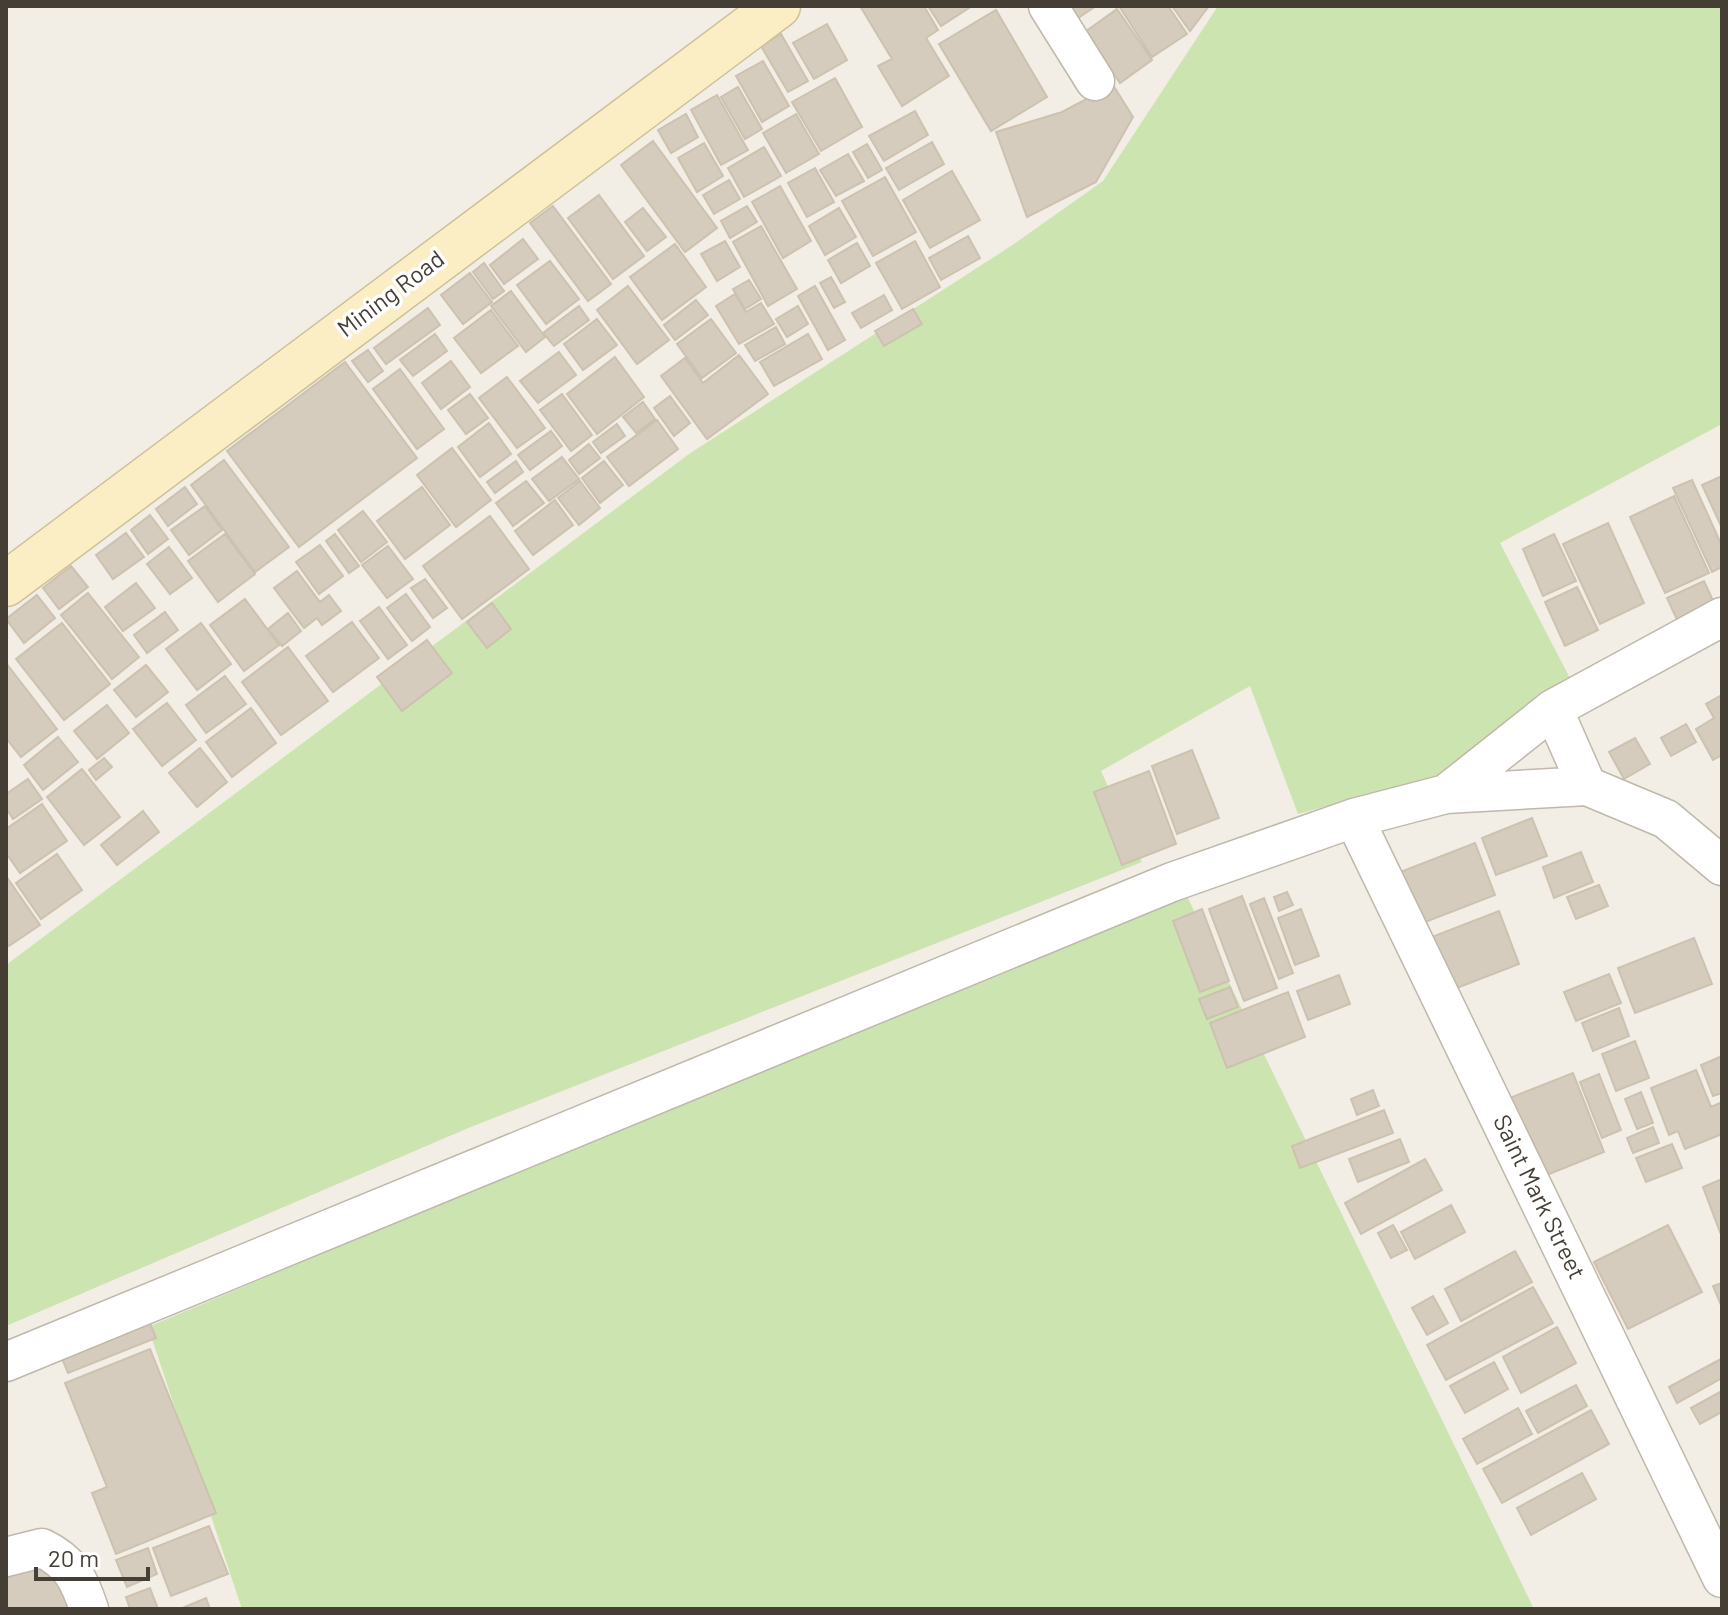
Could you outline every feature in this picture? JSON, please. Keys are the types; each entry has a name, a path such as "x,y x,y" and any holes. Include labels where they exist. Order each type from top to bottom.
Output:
{"street":[{"name":"Mining Road","path":"6,584 778,6"},
{"path":"1048,6 1095,81"},
{"path":"1446,794 1553,709 1722,617"},
{"path":"1553,709 1587,786"},
{"path":"6,1362 1172,882 1354,818 1446,794 1587,786 1666,819 1722,866"},
{"name":"Saint Mark Street","path":"1354,818 1722,1578"},
{"path":"15,1554 42,1548 61,1557 75,1572 89,1609"}],"green space":[{"path":"1218,6 1722,6 1722,424 1500,543 1574,686 1448,773 1298,814 1250,686 1101,771 1142,862 466,1129 6,1326 6,965 689,454 1014,244 1103,181"},
{"path":"1184,890 1534,1609 242,1609 148,1327"}],"building":[{"path":"860,6 924,6 938,30 926,38 949,76 902,106 878,66 892,59"},
{"path":"928,6 972,6 941,26"},
{"path":"1062,6 1096,6 1072,22"},
{"path":"1119,6 1168,6 1187,34 1152,57"},
{"path":"1172,6 1209,6 1190,31"},
{"path":"1117,9 1152,60 1120,83 1085,32"},
{"path":"996,10 1047,97 991,131 939,44"},
{"path":"827,24 847,60 814,79 793,43"},
{"path":"781,34 808,81 788,92 761,46"},
{"path":"763,61 789,106 762,122 736,76"},
{"path":"835,78 862,127 821,151 792,102"},
{"path":"1113,85 1133,117 1096,182 1027,217 996,132 1062,112"},
{"path":"738,87 762,129 745,139 721,97"},
{"path":"717,95 748,150 721,165 691,110"},
{"path":"915,111 928,135 884,161 869,136"},
{"path":"686,114 698,137 671,153 658,130"},
{"path":"796,114 819,154 786,173 763,133"},
{"path":"653,141 717,228 685,252 621,165"},
{"path":"932,142 944,164 899,190 886,168"},
{"path":"704,143 723,176 697,192 678,158"},
{"path":"867,144 882,170 868,178 853,152"},
{"path":"764,147 781,176 744,197 728,168"},
{"path":"848,154 864,181 836,196 820,170"},
{"path":"815,168 834,202 807,217 788,183"},
{"path":"952,171 980,220 930,248 903,200"},
{"path":"885,177 916,232 873,256 842,201"},
{"path":"729,180 740,199 714,214 703,195"},
{"path":"780,186 811,241 783,258 752,202"},
{"path":"599,195 644,256 613,279 568,218"},
{"path":"553,206 611,284 588,301 530,223"},
{"path":"747,206 757,222 730,238 721,221"},
{"path":"643,208 666,237 647,251 625,222"},
{"path":"839,208 856,237 825,255 809,226"},
{"path":"761,226 797,289 768,306 733,242"},
{"path":"968,236 980,258 941,280 929,258"},
{"path":"523,239 538,259 504,284 490,265"},
{"path":"725,241 740,267 717,281 701,254"},
{"path":"915,241 940,287 902,309 876,263"},
{"path":"857,243 870,266 841,283 828,260"},
{"path":"675,244 706,287 662,320 630,277"},
{"path":"550,261 579,299 546,324 517,285"},
{"path":"484,263 504,291 493,299 473,272"},
{"path":"470,273 492,302 463,324 441,295"},
{"path":"831,277 845,302 834,308 820,283"},
{"path":"749,280 761,299 745,309 733,289"},
{"path":"628,286 669,340 637,364 597,310"},
{"path":"815,286 845,340 828,350 798,296"},
{"path":"511,291 545,337 526,352 491,306"},
{"path":"735,294 746,312 761,303 774,324 739,344 716,306"},
{"path":"884,295 892,310 861,328 852,313"},
{"path":"696,300 708,315 675,340 664,325"},
{"path":"579,306 589,320 554,346 543,333"},
{"path":"798,306 808,324 787,337 776,319"},
{"path":"428,308 440,325 386,364 374,348"},
{"path":"913,309 922,324 884,346 875,331"},
{"path":"491,310 518,346 481,373 454,338"},
{"path":"597,319 617,345 583,370 564,344"},
{"path":"711,319 736,353 702,378 677,344"},
{"path":"776,327 785,344 755,361 745,345"},
{"path":"435,334 447,351 413,376 400,360"},
{"path":"808,334 822,359 774,386 760,362"},
{"path":"368,350 383,371 368,382 352,361"},
{"path":"559,352 576,375 538,403 520,381"},
{"path":"739,355 768,394 707,439 661,376 685,358 703,383"},
{"path":"615,357 644,397 597,434 567,394"},
{"path":"451,361 470,387 441,409 422,383"},
{"path":"345,362 417,458 299,547 227,451"},
{"path":"400,369 444,429 417,449 373,389"},
{"path":"507,377 545,428 517,448 479,398"},
{"path":"470,394 488,418 466,434 448,410"},
{"path":"562,394 592,435 571,451 540,410"},
{"path":"670,396 690,423 674,436 654,408"},
{"path":"643,402 655,419 636,433 623,417"},
{"path":"657,420 678,449 629,486 607,457"},
{"path":"489,423 511,454 480,477 458,447"},
{"path":"617,424 625,436 601,453 593,442"},
{"path":"551,431 562,446 530,470 518,455"},
{"path":"589,444 600,458 579,474 569,460"},
{"path":"452,448 491,500 456,527 417,475"},
{"path":"562,457 579,479 549,501 532,479"},
{"path":"224,460 289,547 255,572 191,485"},
{"path":"516,461 523,472 495,493 487,482"},
{"path":"604,461 623,485 600,503 582,478"},
{"path":"1722,476 1722,528 1702,485"},
{"path":"1692,480 1722,546 1722,567 1712,572 1673,488"},
{"path":"526,481 544,503 513,526 496,503"},
{"path":"580,481 600,508 579,525 558,498"},
{"path":"185,487 197,504 168,526 156,509"},
{"path":"422,487 450,525 405,559 377,521"},
{"path":"1674,496 1709,573 1665,593 1630,517"},
{"path":"555,500 573,525 533,555 515,531"},
{"path":"205,506 222,530 189,555 171,530"},
{"path":"363,511 387,542 361,562 338,530"},
{"path":"150,515 168,539 148,554 131,530"},
{"path":"490,516 529,569 462,619 423,566"},
{"path":"1608,523 1644,603 1600,624 1563,544"},
{"path":"126,533 144,557 113,579 96,555"},
{"path":"225,534 255,574 218,602 188,561"},
{"path":"335,534 359,566 349,573 326,541"},
{"path":"1554,534 1576,581 1543,596 1523,549"},
{"path":"320,545 343,576 319,594 296,562"},
{"path":"388,546 413,579 387,598 362,565"},
{"path":"169,547 192,578 170,594 147,564"},
{"path":"71,566 88,587 59,609 43,588"},
{"path":"297,571 320,602 329,595 341,611 322,625 317,618 304,628 274,588"},
{"path":"425,579 447,608 433,618 411,588"},
{"path":"1704,581 1715,605 1678,622 1667,598"},
{"path":"136,583 155,608 123,631 105,607"},
{"path":"1577,587 1598,630 1565,646 1545,602"},
{"path":"88,593 139,657 112,679 61,615"},
{"path":"406,594 430,627 412,641 387,608"},
{"path":"37,595 55,618 24,643 6,619"},
{"path":"245,599 279,645 244,671 210,625"},
{"path":"492,603 511,629 487,648 467,622"},
{"path":"379,607 407,645 388,659 360,621"},
{"path":"165,612 178,630 147,653 134,635"},
{"path":"288,613 301,631 282,646 268,629"},
{"path":"352,622 379,658 333,692 306,656"},
{"path":"62,623 110,684 64,720 16,659"},
{"path":"201,623 231,664 197,690 166,649"},
{"path":"427,640 452,673 402,711 377,677"},
{"path":"288,647 328,701 281,735 242,682"},
{"path":"6,663 57,729 21,757 6,738"},
{"path":"146,665 168,692 136,717 114,690"},
{"path":"225,676 246,704 206,733 186,705"},
{"path":"1722,695 1722,755 1713,760 1696,729 1714,718 1706,704"},
{"path":"167,703 196,740 162,766 133,729"},
{"path":"107,705 129,733 97,759 74,731"},
{"path":"251,708 276,743 232,777 206,742"},
{"path":"1686,724 1696,742 1671,756 1661,738"},
{"path":"58,737 78,762 43,790 24,765"},
{"path":"1635,738 1650,764 1624,779 1609,752"},
{"path":"200,748 227,782 197,807 169,773"},
{"path":"1192,750 1219,818 1177,834 1152,766"},
{"path":"104,758 112,767 96,780 89,770"},
{"path":"82,769 120,817 84,845 47,797"},
{"path":"1149,771 1176,844 1122,865 1094,792"},
{"path":"28,779 42,799 13,819 6,808 6,794"},
{"path":"42,804 67,841 20,873 6,853 6,829"},
{"path":"143,811 159,832 117,865 101,845"},
{"path":"1532,818 1547,856 1496,875 1482,838"},
{"path":"1475,843 1495,895 1415,926 1395,874"},
{"path":"1581,852 1593,882 1554,898 1543,867"},
{"path":"57,854 82,890 41,919 16,883"},
{"path":"6,876 40,925 9,946 6,942"},
{"path":"1599,885 1608,906 1576,919 1567,897"},
{"path":"1287,892 1293,905 1279,911 1274,897"},
{"path":"1242,896 1277,988 1244,1001 1209,909"},
{"path":"1264,898 1293,973 1279,979 1250,904"},
{"path":"1202,909 1229,981 1200,992 1173,921"},
{"path":"1301,909 1319,956 1295,965 1278,918"},
{"path":"1499,911 1519,964 1444,993 1424,940"},
{"path":"1694,938 1712,984 1635,1013 1618,968"},
{"path":"1609,974 1621,1003 1576,1021 1564,992"},
{"path":"1339,975 1350,1004 1308,1020 1297,991"},
{"path":"1230,987 1238,1007 1207,1019 1199,999"},
{"path":"1288,992 1305,1037 1227,1068 1210,1023"},
{"path":"1619,1008 1629,1036 1593,1051 1582,1023"},
{"path":"1635,1041 1649,1078 1616,1091 1602,1054"},
{"path":"1722,1056 1722,1093 1713,1096 1701,1065"},
{"path":"1696,1070 1711,1107 1722,1102 1722,1134 1685,1149 1678,1131 1669,1135 1651,1088"},
{"path":"1573,1073 1604,1152 1532,1181 1502,1101"},
{"path":"1599,1074 1621,1130 1602,1138 1580,1082"},
{"path":"1373,1090 1379,1106 1357,1115 1351,1099"},
{"path":"1641,1092 1653,1123 1637,1129 1625,1099"},
{"path":"1384,1110 1393,1133 1300,1168 1292,1146"},
{"path":"1653,1127 1659,1143 1633,1153 1627,1138"},
{"path":"1400,1139 1409,1162 1358,1182 1349,1159"},
{"path":"1672,1144 1682,1168 1646,1182 1636,1158"},
{"path":"1425,1159 1442,1190 1361,1234 1345,1203"},
{"path":"1722,1179 1722,1231 1720,1232 1703,1187"},
{"path":"1451,1205 1465,1232 1415,1259 1401,1232"},
{"path":"1393,1225 1407,1250 1391,1258 1378,1233"},
{"path":"1668,1225 1702,1292 1628,1329 1594,1262"},
{"path":"1515,1251 1532,1282 1461,1321 1445,1289"},
{"path":"1722,1283 1722,1305 1721,1305 1713,1286"},
{"path":"1533,1287 1553,1323 1446,1380 1427,1345"},
{"path":"1433,1296 1448,1323 1427,1335 1412,1308"},
{"path":"149,1321 156,1338 68,1373 61,1356"},
{"path":"1557,1327 1576,1363 1521,1393 1503,1357"},
{"path":"150,1349 216,1513 116,1554 92,1493 107,1487 65,1383"},
{"path":"1721,1359 1722,1378 1677,1403 1669,1387"},
{"path":"1494,1362 1508,1389 1465,1413 1450,1386"},
{"path":"1576,1385 1587,1406 1538,1433 1526,1411"},
{"path":"1722,1391 1722,1412 1700,1424 1691,1408"},
{"path":"1518,1408 1532,1434 1477,1464 1463,1439"},
{"path":"1591,1410 1609,1444 1502,1503 1483,1469"},
{"path":"1582,1473 1596,1499 1531,1535 1517,1508"},
{"path":"209,1526 228,1574 171,1596 153,1548"},
{"path":"148,1548 157,1574 127,1587 116,1560"},
{"path":"57,1558 76,1609 6,1609 6,1578"},
{"path":"150,1588 158,1609 130,1609 126,1597"},
{"path":"206,1598 210,1609 180,1609"}]}
